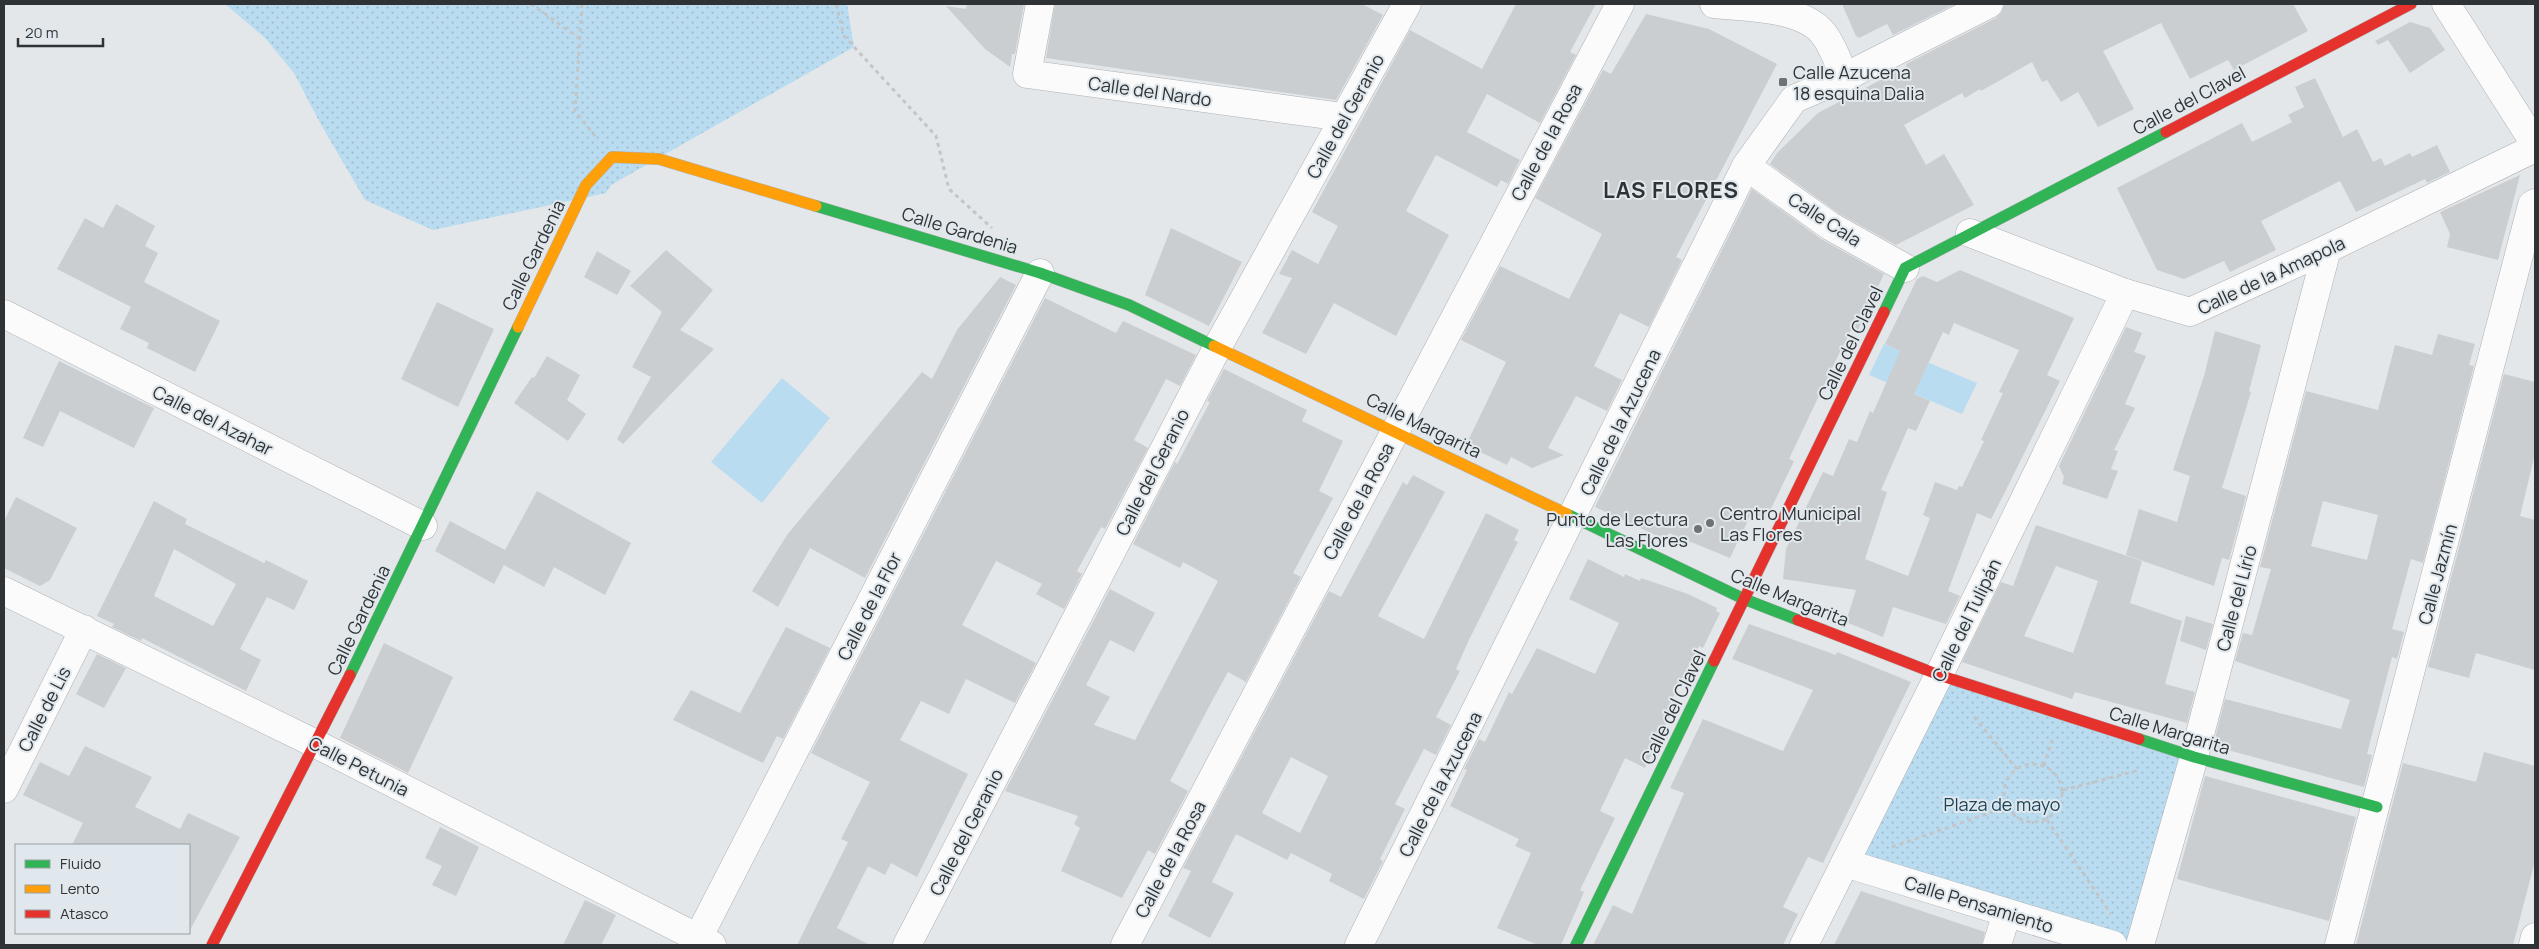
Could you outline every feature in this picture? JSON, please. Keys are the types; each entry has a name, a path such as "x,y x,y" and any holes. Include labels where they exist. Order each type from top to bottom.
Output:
{"street":[{"name":"Calle del Nardo","path":"1040,4 1027,74 1343,117"},
{"name":"Calle del Geranio","path":"907,945 1218,346 1407,4"},
{"name":"Calle de la Rosa","path":"1125,945 1620,4"},
{"path":"1714,4 1771,10 1799,17 1822,32 1845,77"},
{"name":"Calle de la Azucena","path":"1359,945 1746,166 1794,99 1845,77 1989,4"},
{"name":"Calle del Clavel","path":"1576,945 1905,268 2411,4"},
{"path":"2446,4 2535,146"},
{"name":"Calle de la Amapola","path":"1970,233 2125,292 2190,312 2327,249 2535,146"},
{"name":"Calle Gardenia","path":"212,945 316,744 423,526 586,185 612,157 659,160 1040,273 1129,305 1218,346"},
{"name":"Calle Cala","path":"1746,166 1830,226 1905,268"},
{"name":"Calle Jazmín","path":"2339,945 2377,807 2532,205 2535,203"},
{"name":"Calle del Lírio","path":"2140,945 2194,757 2327,249"},
{"name":"Calle de la Flor","path":"705,942 1040,273"},
{"name":"Calle del Tulipán","path":"1804,945 1939,675 2125,292"},
{"name":"Calle del Azahar","path":"4,314 423,526"},
{"name":"Calle Margarita","path":"1218,346 1744,599 1939,675 2194,757 2377,807"},
{"name":"Calle Petunia","path":"4,591 316,744 705,942"},
{"name":"Calle de Lis","path":"4,789 84,630"},
{"name":"Calle Pensamiento","path":"1845,863 2007,913 2114,934"},
{"path":"1997,945 2007,913"},
{"path":"2533,945 2535,937"}],"path":[{"path":"531,4 580,38"},
{"path":"582,4 575,111 612,157"},
{"path":"836,4 844,36 936,136 949,189 998,234"},
{"path":"1969,711 2016,769"},
{"path":"2026,764 2039,764 2050,769 2059,778 2063,790 2062,802 2056,812 2047,820 2036,823 2024,821 2014,816 2007,807 2004,797 2004,786 2009,776 2016,769 2026,764"},
{"path":"2063,790 2147,769"},
{"path":"1890,848 2007,807"},
{"path":"2047,820 2114,934"}],"green space":[{"path":"225,4 847,4 854,47 611,185 606,193 433,230 365,200 320,123 294,73 265,38"},
{"path":"1884,344 1977,383 1962,414 1869,375"},
{"path":"782,378 830,418 762,503 711,462"},
{"name":"Plaza de mayo","path":"1939,675 2194,757 2140,945 2113,945 1845,863"}],"building":[{"path":"967,4 1024,4 1015,54 1012,54 1010,67 985,49 946,6 966,9"},
{"path":"1055,4 1362,4 1383,15 1336,100 1046,58"},
{"path":"1516,4 1596,4 1570,52 1576,55 1540,123 1487,94 1467,132 1520,160 1508,184 1501,180 1497,187 1436,155 1406,211 1449,235 1396,336 1334,303 1306,354 1262,333 1292,278 1279,274 1292,250 1318,264 1338,226 1312,212 1410,30 1482,69"},
{"path":"1842,4 1955,4 1893,35 1887,24 1859,38 1856,36"},
{"path":"2004,4 2293,4 2308,31 2234,70 2228,60 2190,79 2161,23 2103,51 2134,109 2098,127 2078,92 2061,102 2047,80 2042,82 2032,62 1981,91 1980,89 1965,98 1962,93 1904,125 1926,165 1944,154 1974,205 1896,245 1838,213 1770,164 1777,153 1818,113 1907,66 1906,64 1996,18 2002,12"},
{"path":"1646,14 1709,29 1777,64 1676,257 1682,260 1649,327 1620,313 1594,366 1622,380 1607,411 1576,396 1548,448 1564,455 1532,468 1511,457 1507,465 1466,445 1506,362 1461,340 1500,266 1569,299 1602,234 1535,198 1603,70 1611,74"},
{"path":"2410,22 2430,28 2445,50 2410,73 2388,40 2378,45 2375,41"},
{"path":"2315,78 2343,137 2357,129 2373,162 2381,158 2385,166 2410,153 2412,157 2437,145 2450,172 2427,183 2425,179 2356,212 2340,181 2261,221 2276,250 2230,272 2224,261 2184,279 2157,270 2117,188 2242,123 2252,142 2292,122 2288,115 2304,107 2295,87"},
{"path":"2520,175 2498,260 2447,247 2450,234 2440,212"},
{"path":"1752,189 1821,239 1884,274 1857,332 1851,330 1835,362 1789,459 1794,461 1766,519 1752,512 1730,558 1669,533 1666,540 1595,507"},
{"path":"116,204 155,226 145,246 158,253 144,282 220,321 195,372 147,348 149,343 120,329 131,307 57,269 85,218 103,228"},
{"path":"1171,228 1242,262 1209,326 1145,295"},
{"path":"666,250 713,290 680,330 714,349 623,444 617,439 651,377 632,367 662,312 630,286"},
{"path":"597,251 631,271 617,295 584,277"},
{"path":"1960,270 2074,318 2047,375 2060,381 2003,496 1991,519 1977,513 1948,591 1960,596 1946,624 1893,607 1883,637 1846,622 1856,590 1783,579 1786,549 1823,472 1833,476 1849,439 1857,442 1870,411 1873,413 1900,351 1885,344 1917,279 1923,276 1937,282","holes":["1954,323 2019,350 1999,392 2003,393 1981,440 1984,441 1962,487 1959,486 1957,490 1935,482 1923,515 1930,518 1908,576 1865,559 1887,492 1881,490 1908,428 1916,431 1930,401 1914,394 1943,332 1949,335"]},
{"path":"1000,277 1016,285 865,578 810,548 778,607 752,591 787,535 922,372 932,379 957,330"},
{"path":"1045,298 1116,333 1123,321 1196,355 1180,386 1166,379 1134,440 1148,448 1105,529 1101,527 1077,571 1082,574 1064,609 1036,594 1042,584 996,561 962,625 1036,663 1015,703 966,679 949,714 921,701 900,740 968,774 917,877 891,863 885,875 868,866 837,928 870,945 797,945 848,842 841,839 870,782 811,753"},
{"path":"437,302 494,329 458,407 401,379"},
{"path":"2126,327 2142,333 2134,352 2146,356 2125,404 2135,408 2114,450 2118,451 2111,469 2118,471 2107,499 2062,484 2064,477 2059,466"},
{"path":"2215,331 2261,345 2249,391 2251,392 2222,488 2246,496 2229,560 2222,558 2214,586 2126,555 2139,509 2177,522 2190,476 2173,470 2204,376"},
{"path":"2438,334 2475,344 2469,365 2474,366 2423,563 2411,559 2392,629 2404,632 2397,659 2392,657 2367,754 2372,755 2364,787 2213,746 2225,699 2341,729 2350,700 2235,661 2243,633 2252,635 2271,569 2260,567 2306,391 2378,410 2395,345 2432,355","holes":["2323,501 2378,515 2367,560 2311,546"]},
{"path":"547,356 580,375 567,400 586,414 568,441 514,403 532,377 534,378"},
{"path":"59,361 154,408 134,448 60,411 43,447 23,438"},
{"path":"1224,369 1307,410 1302,421 1343,441 1319,491 1333,498 1293,573 1301,577 1246,682 1228,672 1212,701 1170,781 1188,791 1155,854 1148,850 1122,898 1061,871 1080,828 1074,824 1078,816 1005,791 1110,589 1155,613 1134,652 1110,640 1086,685 1110,697 1094,725 1135,740 1218,581 1183,562 1180,568 1133,544 1175,462 1177,464 1210,402 1207,401"},
{"path":"2504,374 2535,382 2535,454 2520,516 2535,520 2535,670 2476,653 2469,678 2428,667"},
{"path":"1413,475 1445,492 1378,616 1424,639 1486,513 1519,530 1514,540 1518,542 1468,642 1456,669 1460,671 1436,717 1451,725 1436,755 1424,749 1395,804 1405,809 1380,859 1383,861 1364,899 1329,881 1332,874 1291,853 1287,860 1236,834 1212,882 1234,893 1210,938 1168,916 1191,871 1183,868 1329,591 1341,597 1403,482 1407,485","holes":["1291,757 1328,776 1300,833 1262,813"]},
{"path":"537,491 631,543 605,595 554,567 544,587 504,565 494,584 435,551 450,521 505,550"},
{"path":"16,497 77,528 50,580 40,586 4,568 4,521"},
{"path":"154,501 187,519 185,524 264,563 266,560 308,581 294,610 267,597 240,649 261,660 246,691 142,638 141,641 112,627 114,624 97,616","holes":["174,549 236,584 213,626 154,596"]},
{"path":"2036,525 2142,561 2130,603 2182,621 2165,684 2195,692 2187,723 2075,692 2072,699 1962,662 2001,582 2013,586","holes":["2056,566 2098,581 2073,653 2024,636"]},
{"path":"1588,559 1624,577 1625,574 1640,581 1641,578 1688,594 1717,608 1716,611 1720,613 1703,648 1699,646 1669,705 1674,707 1645,768 1625,758 1600,811 1615,818 1580,890 1584,892 1561,945 1538,945 1497,928 1531,853 1515,846 1519,839 1450,806 1467,770 1464,769 1479,739 1485,742 1509,692 1512,694 1537,648 1595,674 1619,623 1569,599"},
{"path":"2186,616 2213,624 2206,650 2180,641"},
{"path":"1749,624 1836,655 1837,652 1911,682 1823,863 1808,857 1783,907 1798,914 1783,945 1593,945 1613,905 1632,914 1684,793 1670,788 1703,719 1783,751 1813,690 1732,659"},
{"path":"786,627 830,648 783,739 777,736 763,763 673,720 691,690 740,713"},
{"path":"384,643 453,677 408,773 340,738"},
{"path":"97,654 126,668 104,708 76,694"},
{"path":"85,746 152,777 135,807 180,829 188,813 240,837 190,930 190,844 72,844 83,823 23,795 40,762 69,776"},
{"path":"2484,752 2535,766 2535,861 2513,945 2356,945 2403,763 2476,782"},
{"path":"2205,776 2356,817 2329,921 2177,879"},
{"path":"440,827 479,847 456,896 432,885 442,866 425,858"},
{"path":"1861,891 1985,932 1982,945 1834,945"},
{"path":"585,900 616,915 601,945 563,945"}],"traffic: fast":[{"path":"1884,312 1905,268 2166,132"},
{"path":"816,206 1040,273 1129,305 1214,346"},
{"path":"350,675 518,327"},
{"path":"1567,514 1744,599 1798,620"},
{"path":"1576,945 1714,661"},
{"path":"2139,739 2194,757 2377,807"}],"traffic: slow":[{"path":"518,327 586,185 612,157 659,159 816,206"},
{"path":"1214,346 1567,514"}],"traffic: jam":[{"path":"2166,132 2411,4"},
{"path":"1714,661 1884,312"},
{"path":"1798,620 1939,675 2139,739"},
{"path":"212,945 350,675"}],"place":[{"name":"Calle Azucena 18 esquina Dalia","path":"1783,82"},
{"name":"Centro Municipal Las Flores","path":"1710,523"},
{"name":"Punto de Lectura Las Flores","path":"1698,529"}],"district":[{"name":"LAS FLORES","path":"1671,190"}]}
